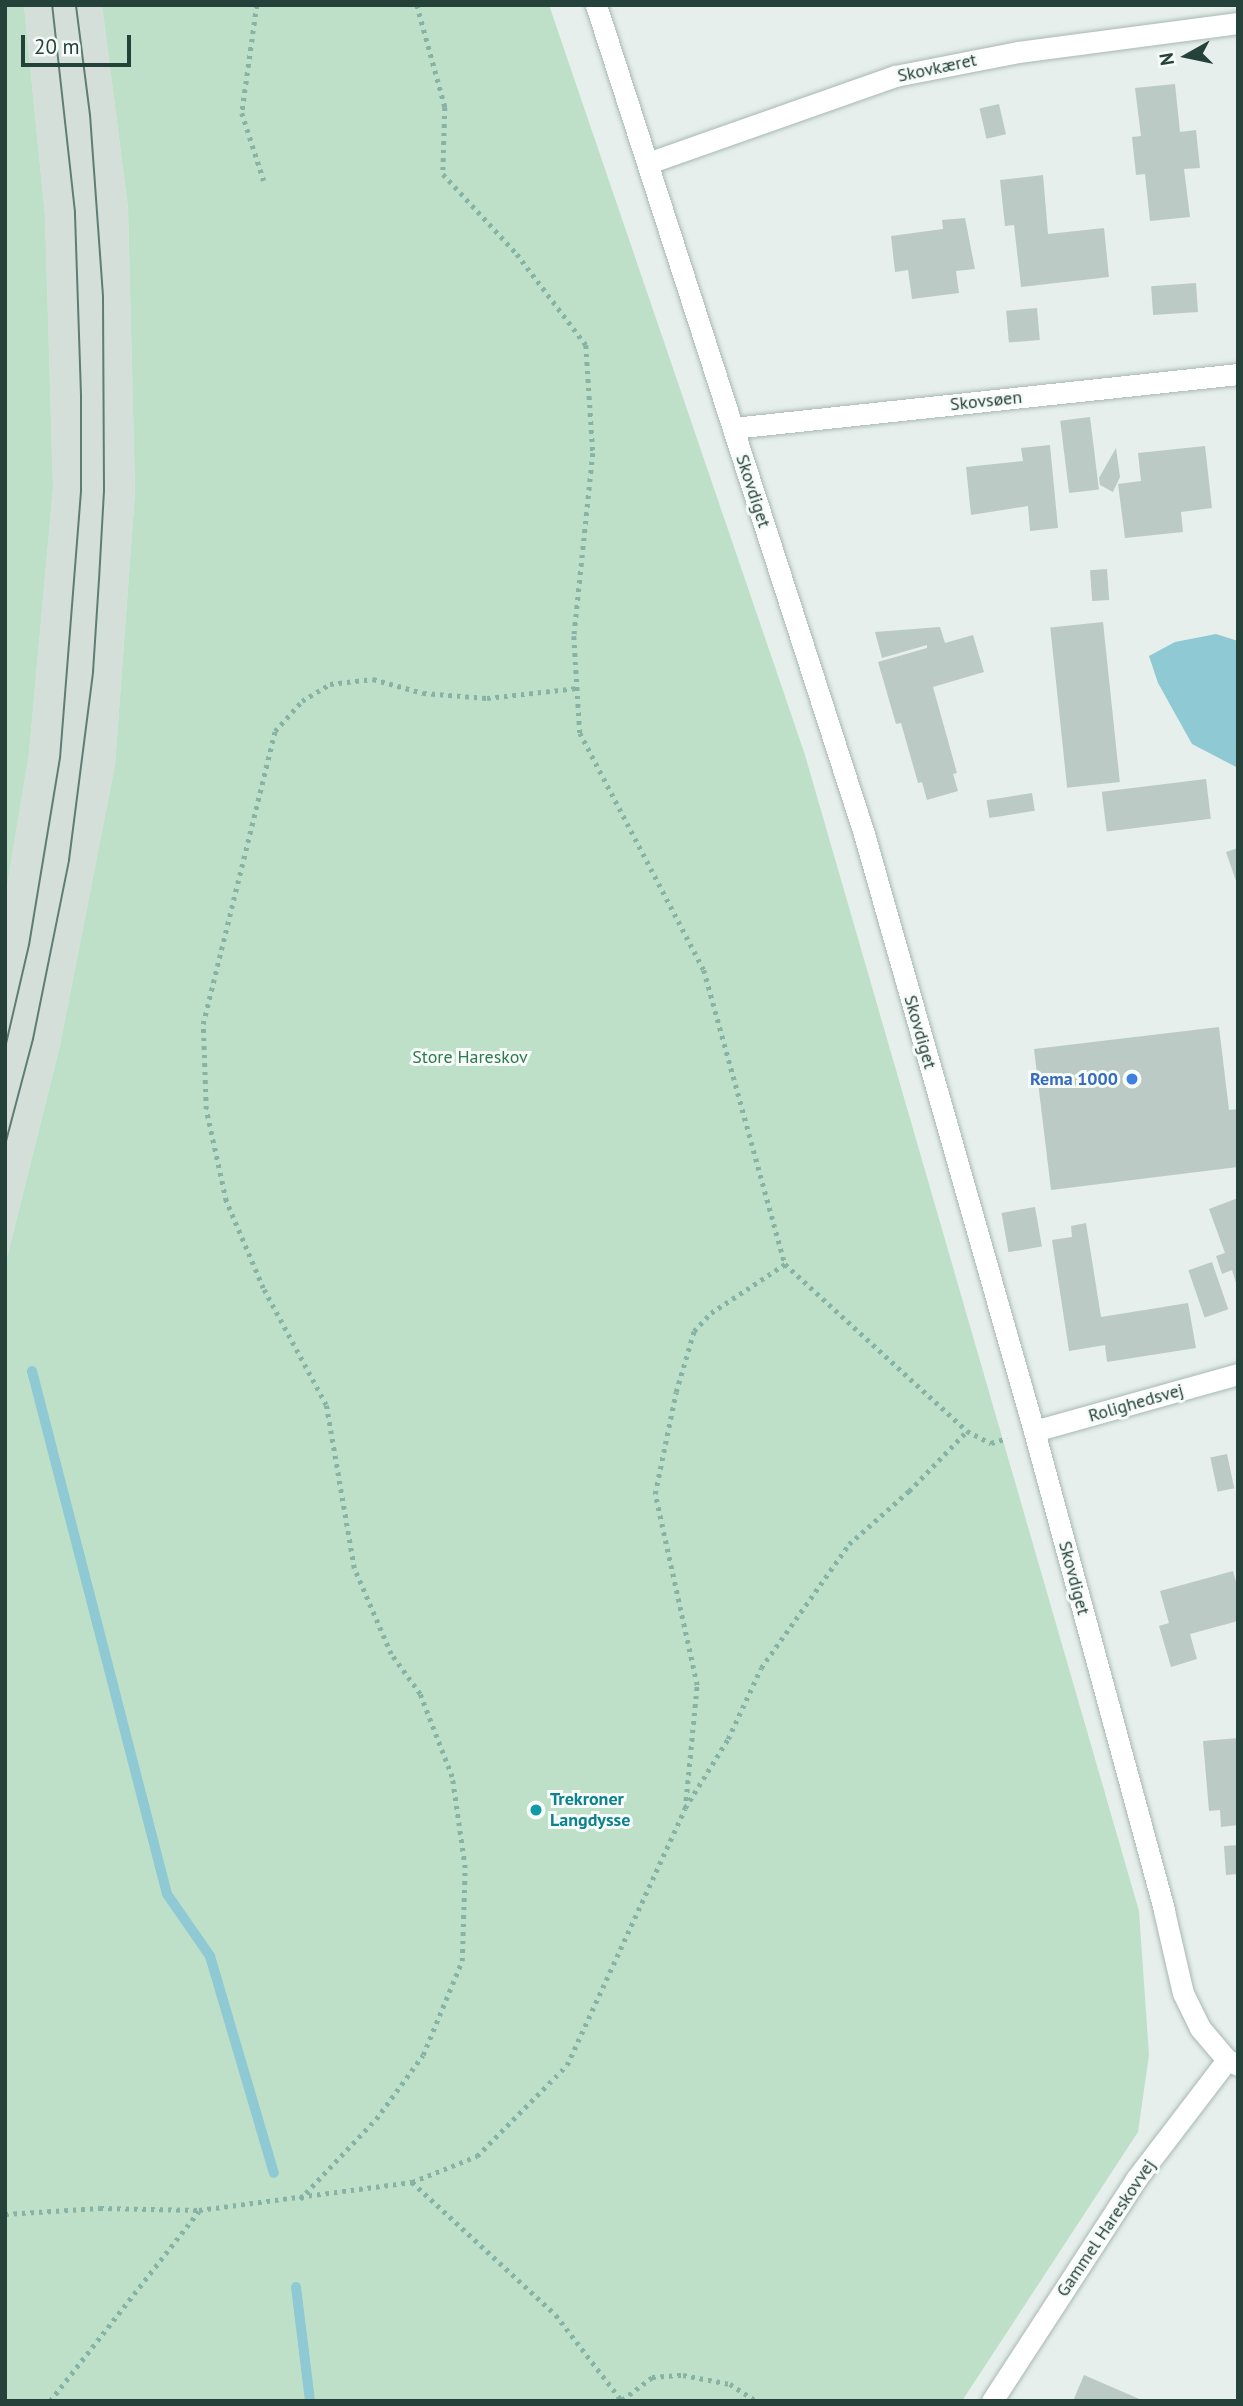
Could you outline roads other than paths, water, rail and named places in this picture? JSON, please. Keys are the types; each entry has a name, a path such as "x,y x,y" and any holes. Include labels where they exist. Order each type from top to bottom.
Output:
{"street":[{"name":"Skovdiget","path":"596,5 864,834 1034,1431 1161,1898 1183,1993 1200,2028 1233,2063"},
{"name":"Skovkæret","path":"648,163 895,76 1018,52 1238,23"},
{"name":"Skovsøen","path":"733,428 1238,374"},
{"name":"Rolighedsvej","path":"1034,1431 1238,1374"},
{"name":"Gammel Hareskovvej","path":"992,2401 1136,2179 1233,2063"}],"water":[{"path":"1216,634 1238,641 1238,768 1192,744 1158,683 1149,656 1175,642"}],"waterway":[{"path":"32,1371 167,1894 210,1956 274,2173"},
{"path":"296,2287 310,2401"}],"tram line":[{"path":"5,1048 29,945 60,758 81,490 75,212 52,5"},
{"path":"5,1145 33,1039 69,860 93,672 99,580 104,490 103,296 90,115 76,5"}],"place":[{"name":"Rema 1000","path":"1132,1079"},
{"name":"Trekroner Langdysse","path":"536,1810"}],"park label":[{"name":"Store Hareskov","path":"470,1057"}]}
